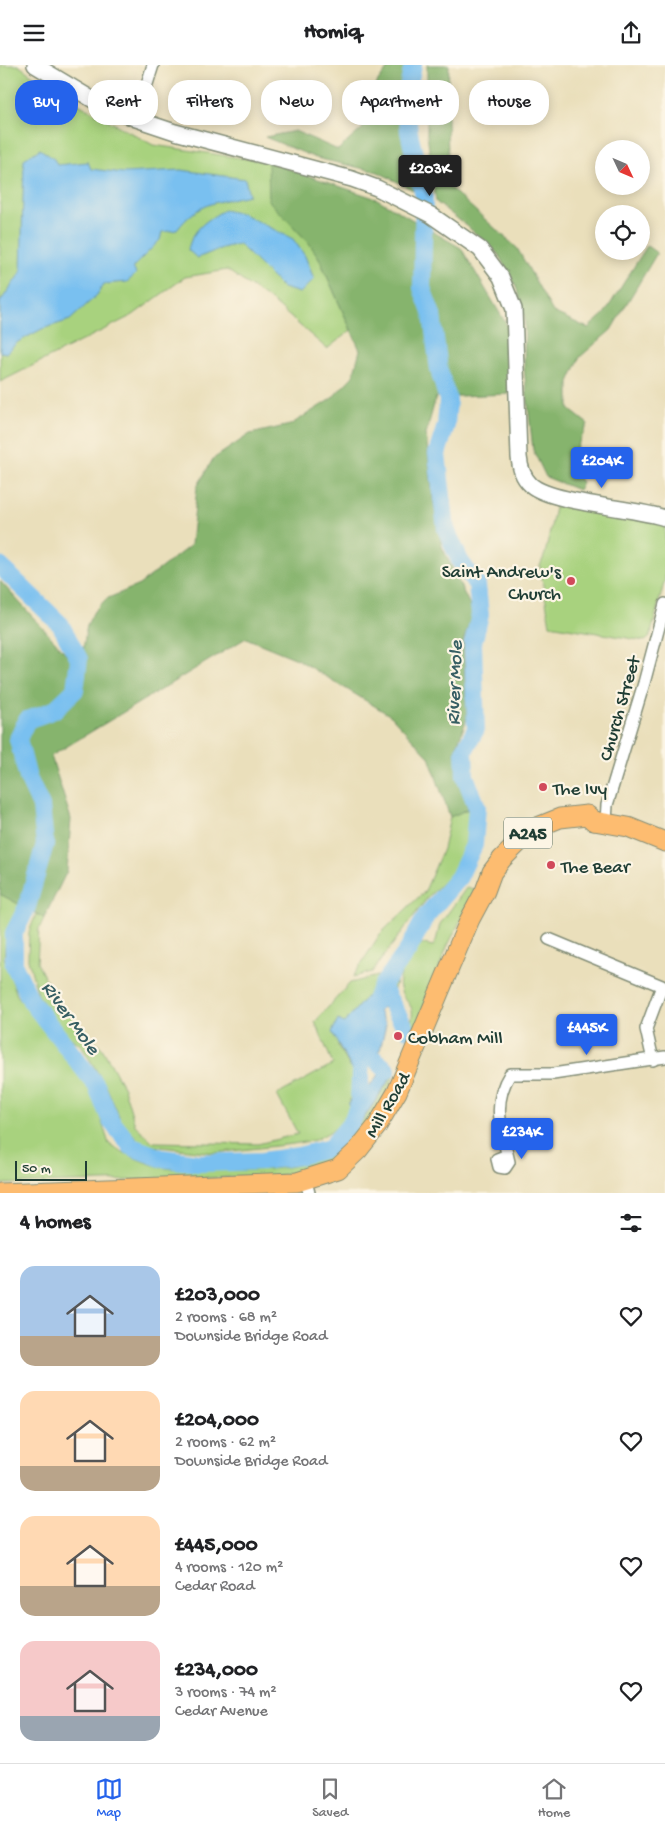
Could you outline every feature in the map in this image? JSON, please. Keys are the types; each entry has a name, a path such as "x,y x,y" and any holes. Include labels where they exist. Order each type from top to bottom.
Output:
{"main road":[{"name":"A245","path":"600,821 628,827 665,842"},
{"name":"Mill Road","path":"307,1187 338,1169 358,1151 377,1126 397,1092 454,954 485,891 522,852 541,837 562,828 589,825 600,821"},
{"name":"A245","path":"0,1193 225,1186 307,1187"}],"street":[{"path":"35,65 88,96"},
{"path":"149,80 154,65"},
{"path":"154,125 352,179 377,188 430,215 480,249 496,268 514,309 519,457 525,478 534,487 557,497 646,512 665,518"},
{"name":"Church Street","path":"600,821 608,805 665,604"},
{"path":"548,939 662,986 646,1029 653,1060"},
{"path":"507,1155 498,1108 502,1090 510,1074 553,1074 665,1057"}],"green space":[{"path":"0,65 18,65 39,80 15,80 15,125 78,125 78,104 88,109 88,125 117,125 153,145 268,162 319,258 351,330 327,349 273,302 227,270 185,277 133,315 0,382"},
{"path":"390,65 409,65 405,80 379,80"},
{"path":"427,65 449,65 448,80 427,80"},
{"path":"364,125 402,125 405,152 419,193 378,172 316,158 265,137 295,131 338,150 363,128"},
{"path":"427,125 447,125 449,187 517,248 553,312 588,328 604,314 638,260 650,260 650,248 657,253 611,330 580,357 569,382 569,409 588,424 568,465 582,482 578,490 546,477 533,450 524,368 525,319 516,286 498,254 467,226 436,202"},
{"path":"268,162 377,199 461,248 508,327 509,394 436,397 426,434 433,499 442,547 473,612 463,642 467,718 455,751 468,809 450,817 429,757 391,716 297,659 246,638 51,756 71,819 67,871 44,918 0,894 0,581 71,659 82,655 87,625 94,611 106,599 139,585 191,545 197,487 213,459 250,434 290,425 331,399 353,376 360,350 319,258 309,243 269,201"},
{"path":"556,503 665,524 665,579 650,637 645,641 550,625 540,566 545,554"},
{"path":"468,809 470,823 464,850 453,873 428,897 372,972 353,977 380,934 425,891 443,849 450,817"},
{"path":"467,887 476,890 447,947 415,1030 409,1027 412,1019 412,1009 402,994 399,984 405,958 404,953 407,947 424,944 433,946 440,924"},
{"path":"0,894 21,905 7,929 4,957 17,995 80,1075 93,1095 109,1144 127,1154 154,1165 173,1169 249,1170 287,1167 305,1163 322,1157 344,1142 368,1114 394,1073 392,1082 368,1123 349,1146 324,1164 305,1171 274,1176 0,1184"},
{"path":"36,914 44,918 39,929 37,963 56,1000 102,1048 124,1088 135,1125 153,1142 258,1144 298,1134 277,1095 333,1064 315,1022 350,983 378,976 379,982 344,1024 339,1020 338,1046 357,1079 348,1105 353,1110 335,1129 315,1140 293,1144 215,1153 144,1145 122,1123 107,1088 81,1045 64,1034 38,995 28,959 29,932"},
{"path":"392,964 395,964 397,978 391,999 381,984"}],"water":[{"path":"40,149 54,159 57,165 88,162 91,169 124,173 181,170 245,179 249,195 201,208 185,220 177,230 162,232 160,240 133,267 136,274 127,282 104,284 97,295 70,320 42,329 18,342 6,353 0,352 0,302 21,272 24,159"},
{"path":"224,210 243,214 293,239 305,256 314,279 300,293 283,288 239,244 222,248 197,258 188,250 193,236 201,226"},
{"path":"379,982 397,998 379,1011 386,1024 378,1059 375,1063 365,1066 362,1078 357,1079 332,1032 338,1020 344,1023"},
{"path":"388,1064 394,1073 363,1119 348,1105 356,1088 364,1092"}],"waterway":[{"name":"River Mole","path":"372,1006 383,984 408,950 426,916 459,877 474,845 477,807 465,776 464,751 476,729 473,643 480,615 477,585 460,561 446,529 437,454 446,425 448,400 439,370 432,315 422,288 424,197 409,132 406,98 413,65"},
{"name":"River Mole","path":"0,566 60,624 79,659 75,690 54,710 27,720 18,739 28,778 41,806 45,844 27,907 14,933 14,965 31,1001 96,1085 111,1121 132,1147 161,1158 198,1163 262,1161 299,1156 330,1148 352,1122 359,1103 361,1055"},
{"path":"382,987 407,1029"},
{"name":"River Mole","path":"362,1043 372,1057 387,1070"}],"place":[{"name":"Saint Andrew's Church","path":"571,581"},
{"name":"The Ivy","path":"543,787"},
{"name":"The Bear","path":"551,865"},
{"name":"Cobham Mill","path":"398,1036"}]}
